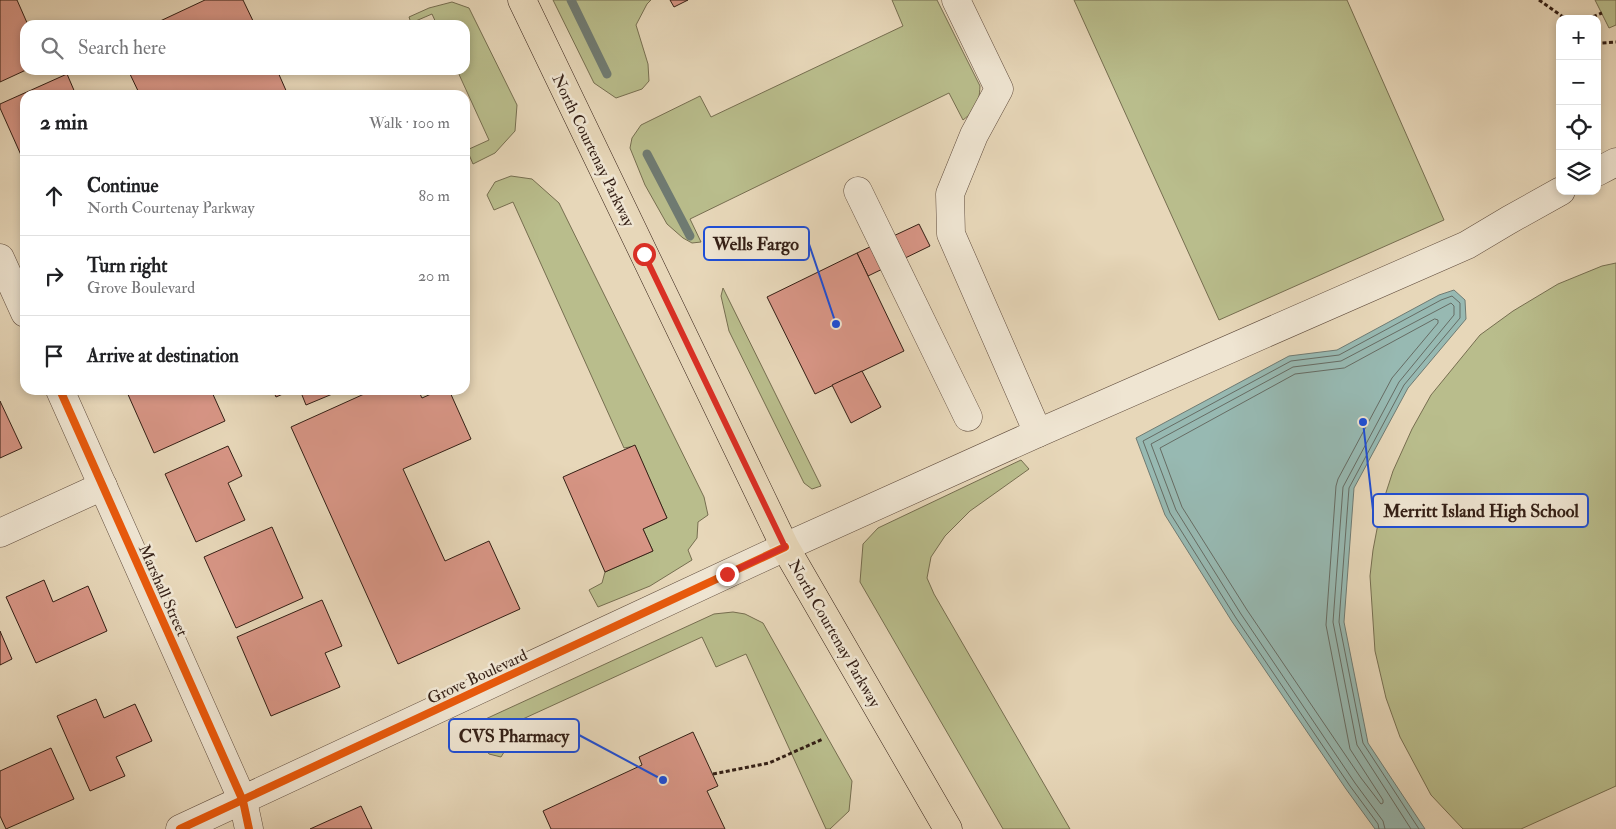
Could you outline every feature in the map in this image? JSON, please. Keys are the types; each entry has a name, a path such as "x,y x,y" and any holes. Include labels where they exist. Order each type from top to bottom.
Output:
{"main road":[{"name":"North Courtenay Parkway","path":"522,0 785,547 948,829"}],"street":[{"path":"956,0 999,90 974,134 950,194 951,234 1038,433"},
{"path":"1601,170 1616,162"},
{"path":"858,191 968,417"},
{"name":"Grove Boulevard","path":"180,829 785,547 1038,433 1467,245 1556,194"},
{"path":"0,258 20,302"},
{"name":"Marshall Street","path":"62,395 243,801 250,829"},
{"path":"0,533 103,486"}],"path":[{"path":"1538,0 1560,15"},
{"path":"1597,15 1602,13"},
{"path":"1601,43 1616,42"},
{"path":"712,774 769,764 823,739"}],"green space":[{"path":"553,0 651,0 636,25 648,64 649,81 642,89 616,98 594,83"},
{"path":"892,0 937,0 980,86 978,102 971,113 963,120 949,93 690,219 701,242 692,243 667,224 645,185 630,148 632,138 641,125 700,96 711,117 903,26"},
{"path":"1074,0 1347,0 1444,220 1219,320"},
{"path":"1595,0 1616,0 1616,25 1609,28"},
{"path":"452,2 469,8 517,105 515,131 495,153 473,164 470,157 470,149 489,140 470,98 470,90 466,90 459,75 470,75 470,20 435,20 432,14 418,20 410,20 409,17 429,8"},
{"path":"511,176 532,179 559,203 704,497 708,515 698,522 697,538 688,550 692,560 650,586 598,607 589,590 602,583 605,572 653,551 643,529 667,518 635,446 624,448 513,202 494,210 487,195 495,182"},
{"path":"1616,263 1616,786 1521,829 1463,829 1431,795 1400,737 1386,698 1375,651 1370,576 1381,508 1393,471 1412,429 1431,395 1480,335 1513,311 1558,284 1602,266"},
{"path":"723,288 821,486 812,489 804,483 729,331 721,296"},
{"path":"1021,460 1029,469 970,511 945,536 931,557 927,578 934,594 1070,829 1003,829 860,582 863,544 878,528"},
{"path":"733,612 745,614 763,623 852,781 849,811 830,829 826,829 746,654 716,667 702,637 501,729 510,748 506,749 501,757 489,754 478,740 479,722 714,614"}],"water":[{"path":"1454,290 1465,300 1466,319 1408,388 1354,488 1344,622 1368,743 1425,829 1375,829 1231,620 1165,515 1136,438 1289,356 1337,350 1439,295"}],"building":[{"path":"0,0 17,0 26,20 20,20 20,73 0,82"},
{"path":"205,0 243,0 253,20 162,20"},
{"path":"670,0 688,0 674,7"},
{"path":"67,75 74,90 31,90"},
{"path":"130,75 279,75 286,90 138,90"},
{"path":"20,95 20,153 0,108 0,104"},
{"path":"919,224 930,246 868,276 857,253"},
{"path":"857,253 904,351 815,394 767,297"},
{"path":"862,371 881,407 851,423 832,385"},
{"path":"128,395 213,395 225,421 154,453"},
{"path":"302,395 330,395 306,405"},
{"path":"362,395 420,395 422,398 429,395 451,395 471,439 403,469 445,561 489,541 520,609 398,664 291,427"},
{"path":"0,401 22,448 0,458"},
{"path":"635,445 667,518 643,529 653,551 605,572 563,477"},
{"path":"228,446 242,476 228,483 245,520 196,542 165,474"},
{"path":"272,527 303,598 236,628 204,557"},
{"path":"44,580 53,602 88,586 107,631 36,663 6,597"},
{"path":"322,600 342,646 325,653 340,687 271,716 237,637"},
{"path":"0,631 12,659 0,665"},
{"path":"96,699 104,718 135,704 152,741 116,757 125,776 90,791 57,716"},
{"path":"693,732 718,786 707,791 725,829 551,829 543,811 642,765 639,757"},
{"path":"51,748 74,799 6,829 0,816 0,771"},
{"path":"361,806 372,829 310,829"}],"waterway":[{"path":"571,0 607,74"},
{"path":"647,154 690,236"}],"cycle path":[{"path":"62,395 243,801 249,829"},
{"path":"180,829 785,547"}],"place":[{"name":"Wells Fargo","path":"836,324"},
{"name":"Merritt Island High School","path":"1363,422"},
{"name":"CVS Pharmacy","path":"663,780"}],"route":[{"path":"644,254 785,547 727,574"}]}
